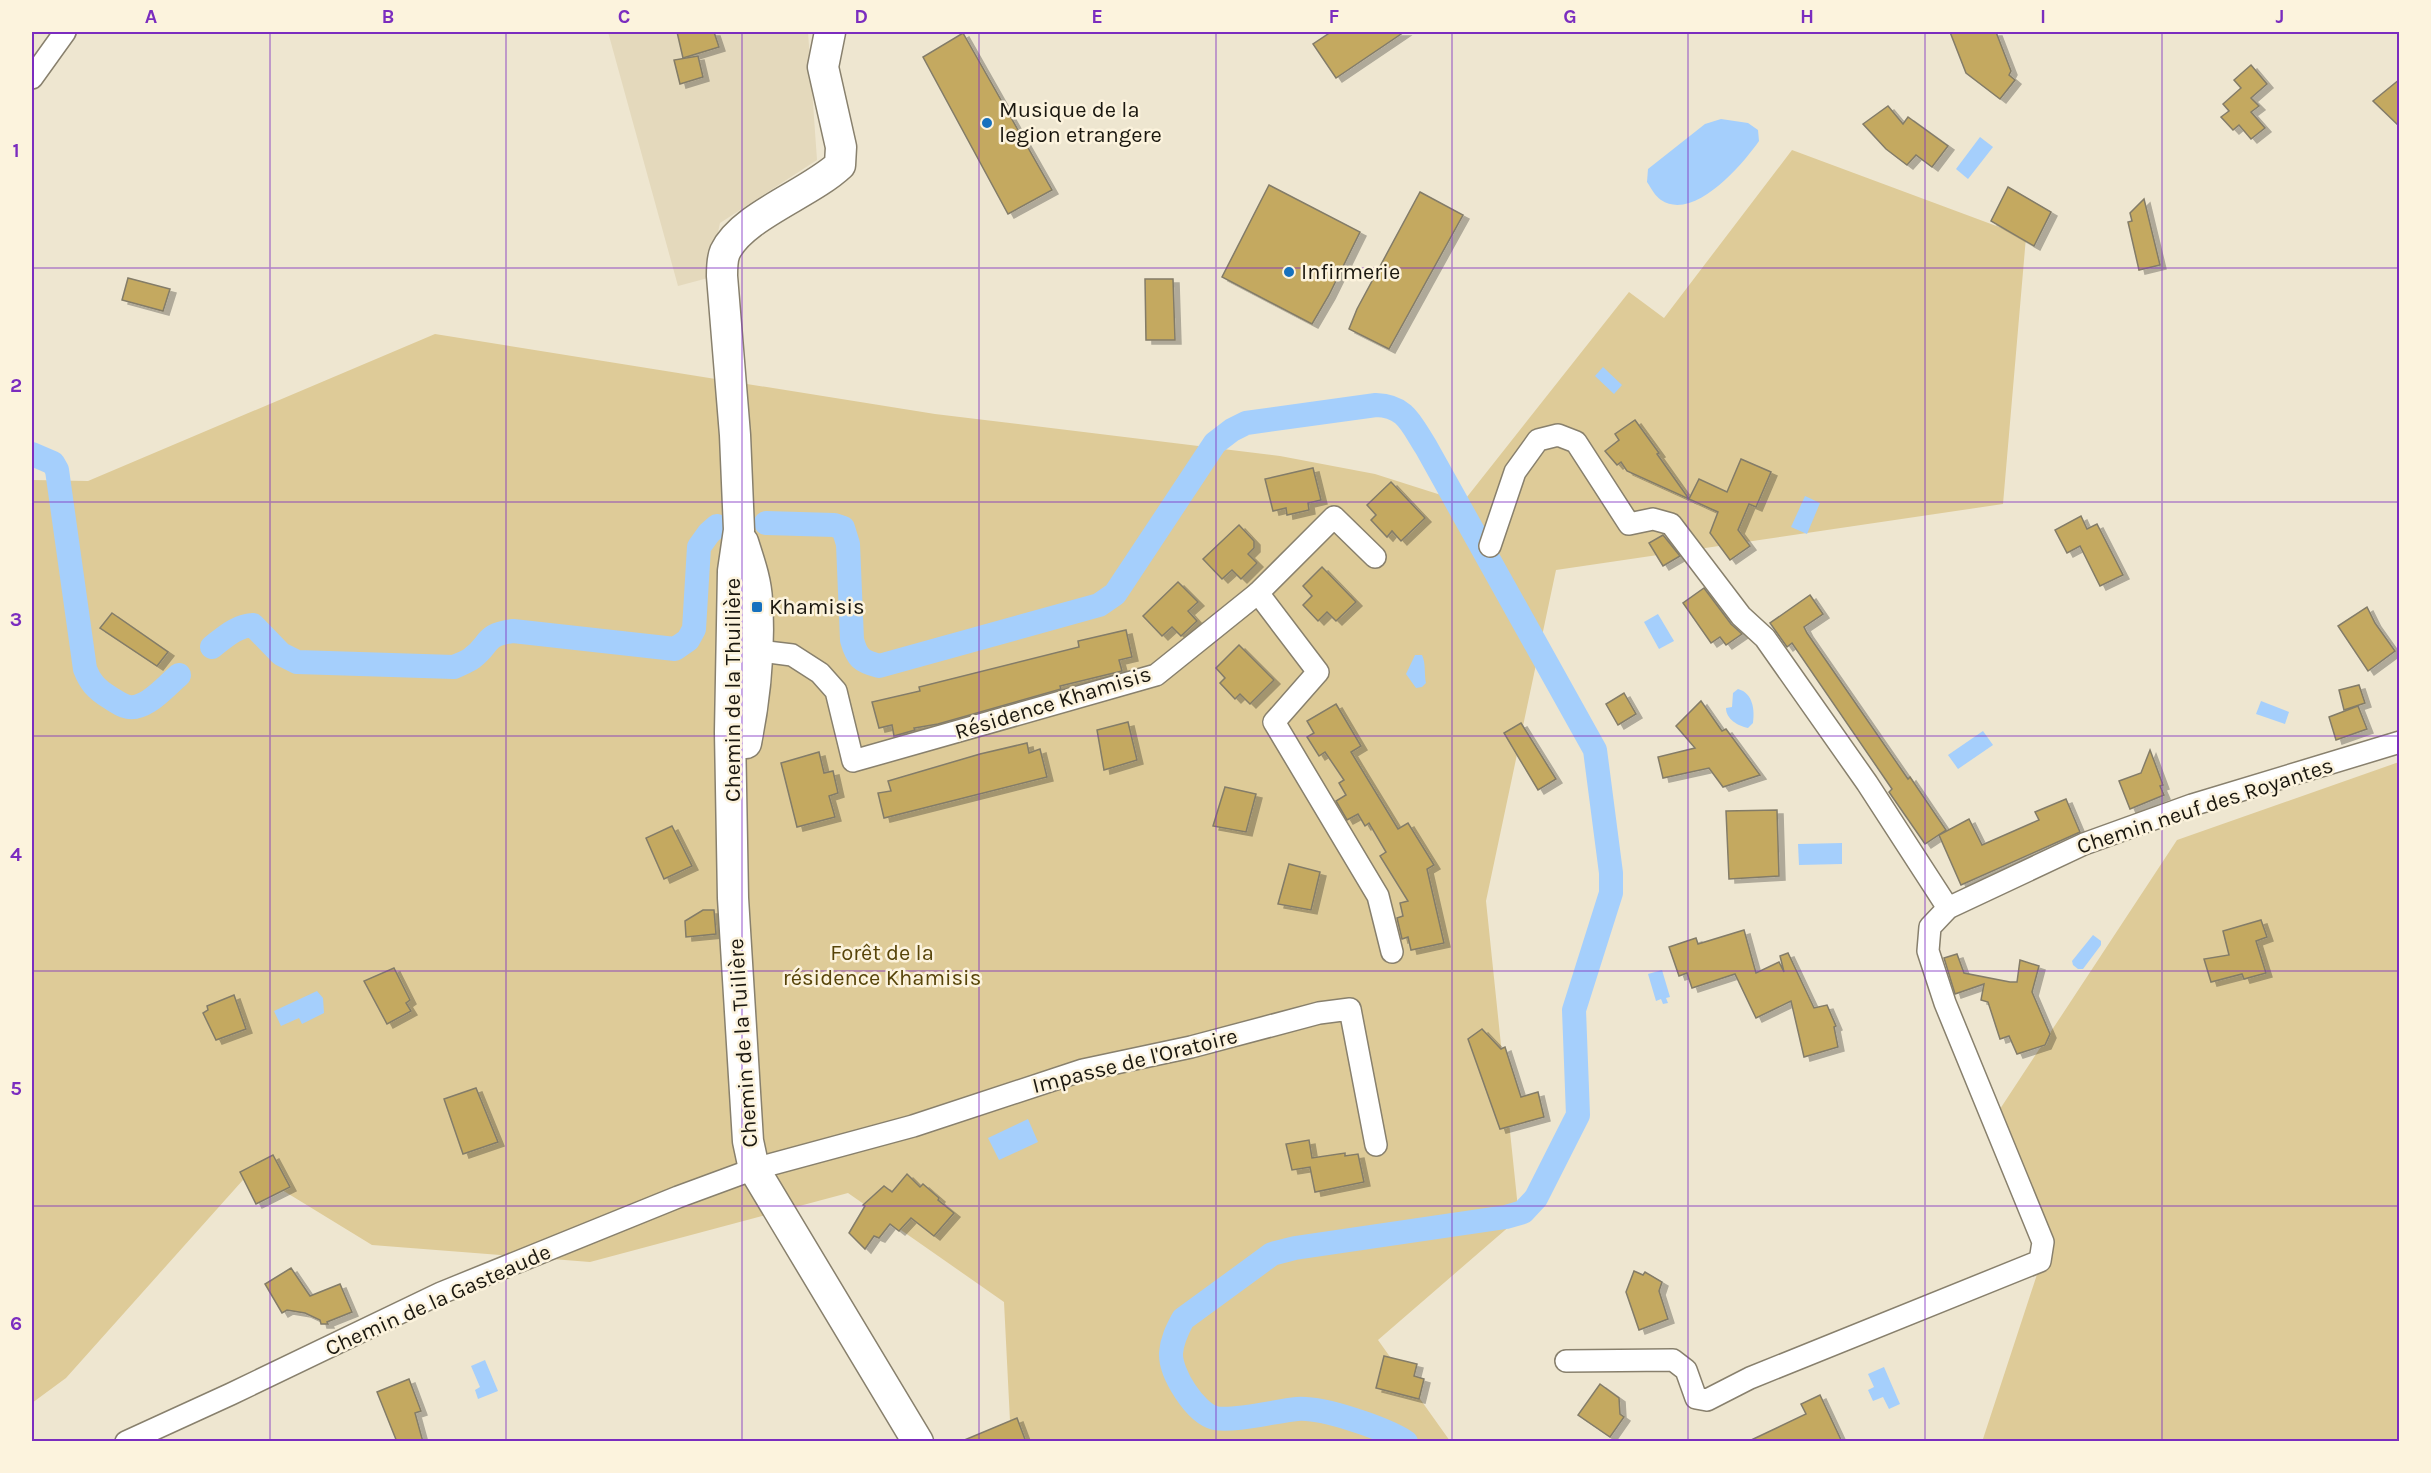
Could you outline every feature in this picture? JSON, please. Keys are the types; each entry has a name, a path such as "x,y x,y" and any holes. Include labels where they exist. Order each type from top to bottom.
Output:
{"street":[{"path":"32,78 65,32"},
{"name":"Chemin de la Thuilière","path":"743,653 733,585 739,530 735,435 722,276 723,255 733,239 746,227 825,179 840,165 842,147 823,67 830,32"},
{"path":"1490,546 1515,472 1538,440 1558,435 1576,442 1629,524 1653,519 1671,524 1741,616 1766,638 1868,783 1948,908 1930,927 1928,951 1945,1003 2043,1242 2040,1260 1750,1378 1707,1400 1696,1398 1686,1370 1673,1360 1566,1361"},
{"path":"1374,557 1334,517 1258,593 1318,672 1274,722 1378,896 1392,952"},
{"name":"Chemin de la Thuilière","path":"732,814 730,732 743,653 757,599 752,569 739,530"},
{"name":"Résidence Khamisis","path":"743,653 792,655 820,673 836,691 853,761 1156,675 1258,593"},
{"name":"Chemin neuf des Royantes","path":"1948,908 2084,844 2192,805 2400,742"},
{"name":"Chemin de la Tuilière","path":"732,814 733,898 743,1069 748,1141 754,1169 918,1442"},
{"name":"Impasse de l'Oratoire","path":"754,1169 913,1126 1083,1070 1191,1047 1319,1013 1350,1009 1376,1145"},
{"name":"Chemin de la Gasteaude","path":"126,1442 441,1293 678,1197 754,1169"}],"shaded area":[{"path":"608,32 808,32 817,160 720,223 708,278 678,286"}],"green space":[{"name":"Forêt de la résidence Khamisis","path":"1792,150 2026,237 2003,504 1556,570 1486,901 1519,1218 1378,1340 1450,1441 1011,1441 1004,1302 848,1193 590,1262 372,1245 251,1171 66,1378 32,1403 32,480 88,481 435,334 935,414 1280,456 1375,474 1463,502 1629,292 1664,318"},
{"path":"2399,762 2399,1441 1982,1442 2046,1247 2000,1109 2177,840"}],"water":[{"path":"1721,119 1748,123 1758,130 1759,141 1730,176 1702,197 1688,203 1674,205 1661,200 1647,182 1648,169 1705,124"},
{"path":"1980,137 1993,147 1968,179 1956,169"},
{"path":"1603,367 1622,385 1614,394 1595,376"},
{"path":"1805,496 1820,503 1807,534 1791,527"},
{"path":"1658,614 1674,641 1659,649 1644,622"},
{"path":"1415,655 1422,655 1426,683 1416,688 1406,674"},
{"path":"1738,689 1747,694 1752,703 1753,723 1748,728 1733,721 1727,712 1726,708 1732,707 1733,693"},
{"path":"2261,701 2289,712 2285,724 2256,714"},
{"path":"1983,731 1993,745 1958,769 1948,755"},
{"path":"1842,843 1842,864 1799,865 1798,844"},
{"path":"2093,935 2101,941 2101,945 2083,969 2078,969 2072,961"},
{"path":"1662,970 1670,997 1666,998 1668,1003 1663,1004 1661,999 1656,1001 1648,974"},
{"path":"317,991 323,998 324,1013 302,1024 299,1018 281,1026 274,1011"},
{"path":"1028,1119 1038,1142 999,1160 988,1138"},
{"path":"485,1360 498,1391 478,1399 475,1390 480,1387 471,1366"},
{"path":"1884,1367 1900,1404 1889,1409 1883,1397 1873,1401 1868,1390 1874,1387 1868,1374"}],"building":[{"path":"677,32 714,32 719,47 683,58"},
{"path":"1331,32 1404,32 1336,78 1313,44"},
{"path":"1950,32 1996,32 2011,71 2009,75 2015,80 2000,99 1966,73"},
{"name":"Musique de la legion etrangere","path":"963,33 1052,190 1008,214 923,57"},
{"path":"698,56 703,77 680,84 674,60"},
{"path":"2251,65 2267,84 2251,98 2259,106 2251,112 2265,128 2251,139 2239,125 2233,130 2221,117 2229,111 2223,104 2241,88 2234,80"},
{"path":"2400,79 2400,127 2373,101"},
{"path":"1888,106 1903,124 1908,117 1948,146 1932,167 1916,155 1907,165 1886,149 1863,124"},
{"path":"1269,185 1360,232 1312,324 1222,277"},
{"path":"2008,187 2051,212 2034,246 1991,221"},
{"path":"1420,192 1463,215 1389,349 1349,329 1357,309"},
{"path":"2144,199 2160,265 2139,270 2128,222 2132,221 2130,213"},
{"path":"128,278 170,289 163,311 122,300"},
{"path":"1145,279 1173,279 1175,340 1146,340"},
{"path":"1635,420 1689,499 1627,471 1621,462 1617,465 1605,451 1619,440 1615,434"},
{"path":"1741,459 1771,472 1756,507 1749,504 1738,530 1750,546 1730,560 1710,533 1718,512 1689,499 1699,479 1727,492"},
{"path":"1313,468 1321,500 1308,503 1309,510 1287,515 1286,508 1273,511 1265,479"},
{"path":"1391,482 1425,518 1401,541 1392,531 1387,537 1371,520 1376,515 1367,505"},
{"path":"2081,516 2087,529 2097,524 2123,575 2100,586 2080,546 2067,553 2055,530"},
{"path":"1239,525 1254,541 1254,548 1248,554 1257,563 1241,579 1232,570 1222,579 1203,559"},
{"path":"1663,535 1680,556 1663,566 1649,543"},
{"path":"1322,567 1356,602 1336,621 1327,612 1318,621 1303,605 1312,596 1303,586"},
{"path":"1178,582 1198,602 1188,611 1197,621 1181,636 1172,627 1162,636 1143,616"},
{"path":"1704,588 1731,624 1742,634 1726,645 1720,637 1711,643 1683,603"},
{"path":"1810,595 1823,614 1804,627 1807,633 1946,830 1925,844 1889,792 1892,789 1792,643 1787,647 1770,623"},
{"path":"2367,607 2375,623 2395,651 2368,671 2338,626"},
{"path":"112,613 168,652 157,666 100,628"},
{"path":"1126,630 1132,657 1119,660 1122,671 1060,686 1061,689 938,724 914,728 915,730 894,736 892,725 879,728 872,702 920,691 919,687 1079,647 1078,641"},
{"path":"1239,645 1274,680 1250,704 1240,694 1235,699 1220,683 1225,678 1216,668"},
{"path":"2359,685 2365,703 2344,710 2339,690"},
{"path":"1624,693 1636,714 1618,725 1606,704"},
{"path":"1701,701 1722,731 1726,729 1760,775 1723,787 1709,768 1663,778 1658,757 1695,748 1676,726"},
{"path":"1336,704 1361,746 1351,752 1398,829 1408,823 1434,865 1427,869 1444,943 1411,950 1408,937 1402,939 1397,918 1403,916 1400,903 1408,901 1380,856 1386,852 1369,823 1365,826 1358,814 1347,820 1336,801 1346,795 1339,783 1344,780 1325,752 1319,756 1307,737 1314,733 1307,721"},
{"path":"2358,706 2367,729 2336,740 2329,717"},
{"path":"1128,722 1137,760 1104,770 1097,730"},
{"path":"1521,723 1556,779 1538,790 1504,733"},
{"path":"1027,743 1029,753 1040,749 1047,777 884,818 878,793 891,791 888,781"},
{"path":"2150,750 2163,785 2160,786 2164,795 2130,809 2119,781 2141,773"},
{"path":"819,752 824,773 833,771 838,793 829,796 835,817 797,827 781,763"},
{"path":"1225,787 1256,794 1246,832 1213,826"},
{"path":"2066,799 2080,832 1961,885 1939,835 1969,819 1982,845 2039,820 2035,812"},
{"path":"1777,810 1779,876 1729,879 1726,811"},
{"path":"672,826 692,866 664,879 646,838"},
{"path":"1289,864 1320,872 1311,910 1278,904"},
{"path":"703,910 714,910 716,934 686,937 685,921"},
{"path":"2261,920 2267,937 2256,941 2266,973 2244,979 2242,974 2211,982 2204,959 2229,955 2223,931"},
{"path":"1744,930 1756,973 1779,962 1784,972 1780,956 1788,953 1814,1008 1827,1005 1836,1026 1834,1027 1838,1047 1804,1057 1791,1001 1756,1018 1735,974 1692,988 1687,973 1679,976 1669,947 1696,938 1698,944"},
{"path":"1957,954 1964,973 2010,982 2017,982 2020,960 2039,966 2032,992 2050,1034 2045,1045 2017,1054 2009,1036 2000,1039 1988,1002 1981,1000 1984,984 1955,994 1944,958"},
{"path":"394,968 410,1000 406,1003 411,1011 387,1024 364,981"},
{"path":"234,995 246,1029 216,1040 203,1013 208,1010 207,1006"},
{"path":"1482,1029 1501,1049 1505,1047 1521,1097 1538,1092 1544,1117 1500,1129 1468,1039"},
{"path":"476,1088 498,1142 463,1154 444,1099"},
{"path":"1309,1140 1312,1158 1345,1153 1345,1156 1358,1154 1364,1182 1315,1192 1310,1167 1292,1170 1286,1144"},
{"path":"273,1155 290,1187 256,1204 240,1172"},
{"path":"907,1174 920,1187 923,1184 954,1213 934,1236 911,1218 899,1231 890,1224 879,1238 874,1236 865,1249 849,1233 865,1206 863,1205 884,1186 892,1192"},
{"path":"291,1268 310,1296 340,1284 352,1312 327,1322 328,1324 321,1324 320,1320 305,1313 287,1310 282,1313 265,1284"},
{"path":"1634,1271 1643,1275 1645,1272 1662,1282 1659,1291 1668,1319 1639,1330 1626,1292"},
{"path":"1384,1356 1417,1364 1414,1376 1424,1379 1419,1399 1376,1388"},
{"path":"409,1379 421,1411 415,1413 423,1442 397,1442 377,1392"},
{"path":"1600,1384 1619,1398 1620,1414 1624,1417 1610,1437 1578,1415"},
{"path":"1820,1395 1842,1442 1747,1442 1806,1414 1801,1404"},
{"path":"1017,1418 1026,1442 962,1442 962,1441"}],"waterway":[{"path":"766,523 834,525 843,528 848,544 852,640 861,658 879,666 1099,605 1115,594 1215,443 1246,423 1376,405 1394,409 1407,418 1426,447 1595,750 1611,873 1611,893 1574,1010 1578,1115 1536,1198 1523,1212 1506,1217 1295,1248 1272,1254 1183,1319 1175,1335 1171,1353 1179,1381 1192,1401 1207,1415 1232,1419 1308,1409 1353,1420 1406,1442"},
{"path":"32,454 53,463 57,470 85,669 91,681 100,691 117,702 132,707 147,702 179,675"},
{"path":"212,647 236,630 253,625 281,654 297,662 454,667 472,658 492,638 513,631 675,649 688,640 694,629 699,547 717,526"}],"place":[{"name":"Musique de la legion etrangere","path":"987,123"},
{"name":"Infirmerie","path":"1289,272"},
{"name":"Khamisis","path":"757,607"}]}
